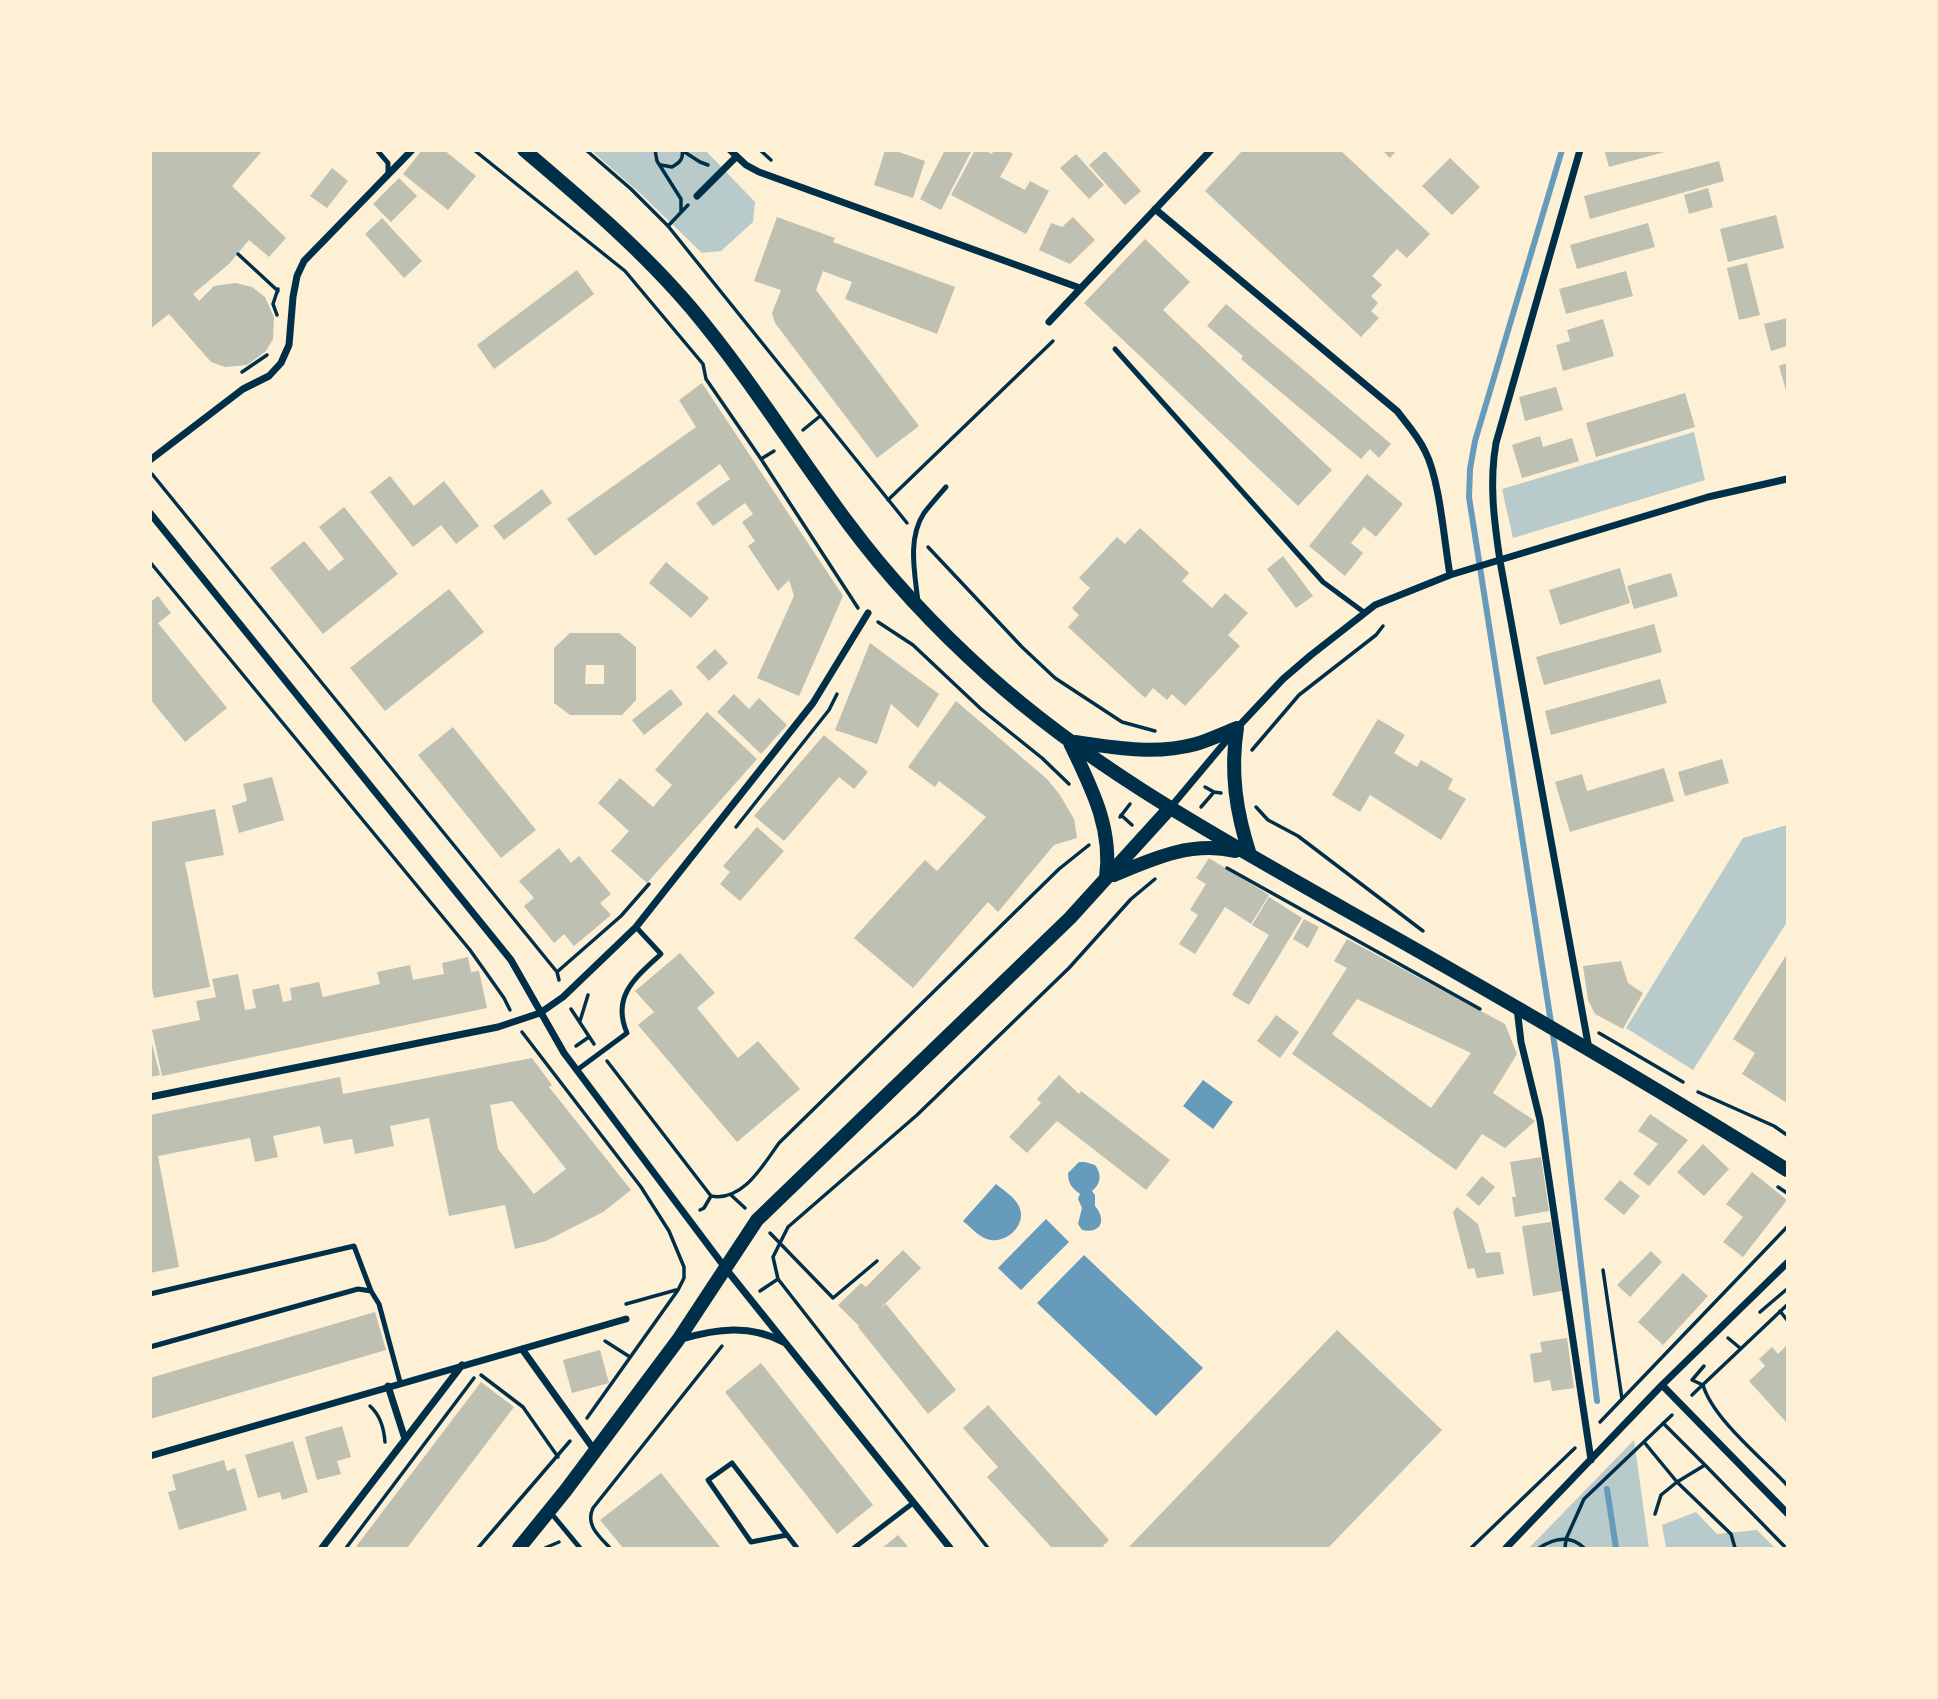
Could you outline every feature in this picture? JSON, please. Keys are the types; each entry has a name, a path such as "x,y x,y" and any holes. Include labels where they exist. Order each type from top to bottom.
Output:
{"main road":[{"path":"524,150 600,215 658,271 692,309 736,365 850,525 919,605 985,672 1070,741 1170,808 1693,1110 1787,1170"},
{"path":"1070,741 1144,751 1171,749 1198,744 1237,728"},
{"path":"1237,728 1233,755 1235,794 1238,815 1250,855"},
{"path":"1070,741 1103,818 1109,859 1106,878"},
{"path":"519,1549 678,1340 757,1220 1069,918 1170,808"},
{"path":"1106,878 1167,853 1199,847 1222,848 1250,855"}],"street":[{"path":"1049,322 1211,150"},
{"path":"1580,150 1496,443 1491,495 1500,561 1585,1028 1583,1047"},
{"path":"150,460 243,389 269,376 281,363 289,345 293,297 297,276 304,261 410,152"},
{"path":"697,196 733,154 760,172 1080,288"},
{"path":"1154,209 1397,411 1415,433 1427,453 1433,475 1450,575"},
{"path":"1170,808 1237,728 1301,663 1386,600 1450,575 1708,497 1787,479"},
{"path":"150,513 511,960 540,1013 577,1070 726,1269 950,1549"},
{"path":"150,1097 498,1027 540,1013 563,997 636,927 813,703 868,612"},
{"path":"1517,1008 1521,1042 1540,1120 1591,1460"},
{"path":"1506,1549 1662,1385 1787,1263"},
{"path":"150,1456 626,1319"},
{"path":"678,1340 715,1330 731,1329 759,1332 786,1344"},
{"path":"522,1349 595,1451"},
{"path":"322,1549 462,1365"},
{"path":"1662,1385 1787,1513"},
{"path":"388,1386 405,1439"}],"lane":[{"path":"377,150 388,163 388,176"},
{"path":"1115,349 1323,582 1365,613"},
{"path":"919,605 914,556 916,535 924,513 947,487"},
{"path":"577,1070 627,1033 621,1020 626,991 661,954 636,927"},
{"path":"150,1294 354,1246 371,1291 379,1304 400,1382"},
{"path":"150,1347 358,1289 371,1291"},
{"path":"787,1535 751,1542 708,1480 732,1463 787,1535 797,1549"},
{"path":"854,1549 913,1503"},
{"path":"550,1511 580,1549"}],"path":[{"path":"474,150 625,271 704,364 706,379 858,608 868,612 878,622 913,645 981,709 1042,758 1070,785"},
{"path":"586,150 668,226 916,535 1022,648 1055,678 1122,722 1163,733 1171,749"},
{"path":"655,150 657,161 681,199 681,211 668,226"},
{"path":"760,150 770,159 782,164"},
{"path":"657,161 663,167 672,167 679,163 682,151 700,162 717,165 733,154"},
{"path":"238,254 278,291"},
{"path":"278,318 273,304 282,280"},
{"path":"888,501 1053,341"},
{"path":"234,379 268,354"},
{"path":"150,472 557,972 563,997 601,1052 711,1196 731,1195 752,1179 779,1143 1059,869 1087,849 1094,838"},
{"path":"150,562 470,950 504,998 515,1021 640,1187 669,1231 684,1268 684,1278 678,1290"},
{"path":"1248,758 1256,744 1299,695 1376,635 1383,626"},
{"path":"1194,779 1214,792 1235,794 1251,802 1268,820 1298,836 1427,934"},
{"path":"1221,865 1484,1011"},
{"path":"988,1549 778,1279 773,1257 789,1227 917,1115 1069,968 1132,899 1157,877"},
{"path":"1585,1028 1607,1036 1701,1094 1774,1126 1787,1135"},
{"path":"1471,1549 1587,1435 1787,1227"},
{"path":"779,1242 833,1298 877,1261"},
{"path":"1603,1270 1622,1399"},
{"path":"1566,1549 1566,1539 1584,1499 1787,1305"},
{"path":"1780,1311 1787,1320"},
{"path":"1728,1338 1740,1348"},
{"path":"610,1549 591,1525 589,1516 593,1508 717,1350 725,1344"},
{"path":"346,1549 478,1373 523,1407 558,1457"},
{"path":"1703,1385 1707,1399 1718,1414 1787,1485"},
{"path":"368,1404 381,1422 385,1442 382,1452 403,1472"},
{"path":"1663,1423 1786,1549"},
{"path":"1644,1442 1677,1482 1731,1534 1735,1549"},
{"path":"1654,1514 1661,1495 1705,1465"},
{"path":"1539,1549 1555,1540 1566,1539 1580,1544 1584,1549"}],"shaded area":[{"path":"592,151 706,151 755,202 753,222 721,251 702,253"},
{"path":"1694,432 1705,480 1513,538 1502,489"},
{"path":"1787,825 1787,922 1693,1070 1626,1028 1743,838"},
{"path":"1634,1440 1649,1548 1529,1548"},
{"path":"1696,1512 1717,1534 1757,1530 1775,1548 1666,1548 1662,1525"}],"water":[{"path":"1203,1080 1233,1102 1213,1129 1183,1106"},
{"path":"1079,1162 1095,1165 1099,1172 1099,1182 1092,1191 1101,1221 1098,1228 1089,1231 1082,1230 1078,1224 1082,1208 1078,1199 1080,1194 1069,1180 1068,1173"},
{"path":"996,1184 1015,1200 1021,1217 1011,1234 991,1240 979,1235 963,1221"},
{"path":"1046,1219 1069,1242 1021,1290 998,1268"},
{"path":"1084,1255 1203,1368 1156,1416 1037,1303"}],"building":[{"path":"150,150 263,150 232,186 286,238 269,257 249,240 229,264 193,294 199,301 214,286 236,283 252,287 265,297 274,317 273,339 266,351 247,365 225,367 211,362 169,314 150,329"},
{"path":"422,150 444,150 476,176 448,210 403,174"},
{"path":"885,150 893,150 925,161 913,198 874,185"},
{"path":"945,150 972,150 941,210 920,199"},
{"path":"975,150 992,154 994,150 1007,150 1013,154 1000,177 1025,190 1030,181 1049,191 1026,234 951,195"},
{"path":"1243,150 1340,150 1430,234 1407,258 1397,249 1372,276 1382,285 1371,296 1378,303 1371,311 1379,318 1361,337 1205,191"},
{"path":"1382,150 1397,150 1390,158"},
{"path":"1604,150 1668,150 1668,151 1609,167"},
{"path":"1105,151 1141,191 1125,205 1089,165"},
{"path":"1076,154 1104,185 1089,199 1060,168"},
{"path":"1450,158 1480,187 1452,215 1422,186"},
{"path":"1719,161 1724,181 1590,219 1584,196"},
{"path":"332,168 348,181 327,208 310,196"},
{"path":"399,178 417,196 391,222 373,204"},
{"path":"1708,188 1713,207 1689,214 1684,195"},
{"path":"1776,215 1784,248 1728,262 1720,229"},
{"path":"777,217 835,238 833,242 955,287 937,334 845,299 852,282 823,271 816,290 919,426 877,458 775,323 772,313 781,290 754,281"},
{"path":"1073,217 1095,240 1070,264 1039,250 1051,223 1062,227"},
{"path":"382,218 422,261 404,278 365,234"},
{"path":"1648,223 1655,247 1577,269 1570,245"},
{"path":"1145,239 1190,282 1163,310 1332,470 1298,506 1084,303"},
{"path":"1747,263 1760,315 1739,320 1727,268"},
{"path":"577,270 594,294 494,369 477,345"},
{"path":"1626,271 1633,296 1566,314 1559,289"},
{"path":"1226,304 1391,444 1379,458 1370,449 1361,459 1241,359 1243,356 1207,326"},
{"path":"1787,318 1787,346 1771,351 1764,324"},
{"path":"1603,319 1614,356 1563,371 1556,345 1570,341 1567,330"},
{"path":"1787,363 1787,394 1779,366"},
{"path":"702,383 843,596 799,696 757,678 794,596 789,580 778,591 748,546 755,541 742,522 753,514 745,503 713,526 696,503 730,479 720,464 595,556 567,519 696,427 679,400"},
{"path":"1556,387 1563,410 1525,421 1519,397"},
{"path":"1685,393 1695,427 1596,457 1586,423"},
{"path":"1540,436 1543,447 1572,438 1579,461 1522,478 1512,445"},
{"path":"1367,474 1403,504 1376,537 1364,527 1351,543 1363,553 1345,576 1309,546"},
{"path":"390,476 414,506 444,481 479,526 456,544 441,525 413,547 370,492"},
{"path":"542,489 552,503 504,540 493,526"},
{"path":"344,507 398,574 323,634 270,568 304,541 329,571 344,559 319,527"},
{"path":"1140,528 1189,573 1182,581 1212,608 1225,593 1248,613 1228,635 1240,646 1185,706 1172,694 1167,700 1153,688 1145,698 1068,627 1079,615 1072,608 1090,588 1079,578 1117,537 1125,544"},
{"path":"1283,556 1313,596 1296,608 1267,569"},
{"path":"666,562 709,598 691,618 649,583"},
{"path":"1620,568 1630,603 1560,625 1549,590"},
{"path":"1671,573 1678,596 1634,609 1627,586"},
{"path":"449,589 484,632 385,711 350,668"},
{"path":"158,596 171,613 158,623 227,708 185,742 150,699 150,602"},
{"path":"1654,624 1662,652 1544,685 1536,657"},
{"path":"570,633 619,633 636,647 636,700 622,715 570,715 554,703 554,648","holes":["586,665 604,665 604,684 585,684"]},
{"path":"870,643 939,694 918,728 891,704 877,744 835,730"},
{"path":"715,649 728,663 709,681 696,667"},
{"path":"1660,679 1667,703 1551,735 1545,711"},
{"path":"671,689 683,704 644,735 632,720"},
{"path":"734,694 749,709 759,698 787,725 761,754 717,712"},
{"path":"956,701 1047,779 1074,819 1077,838 1054,845 998,912 988,902 913,988 854,938 925,860 937,871 986,817 939,781 935,787 908,767"},
{"path":"707,712 757,759 647,883 611,851 629,831 598,803 620,778 653,807 672,785 655,770"},
{"path":"1378,719 1405,735 1394,753 1417,767 1421,760 1453,779 1448,789 1466,799 1441,840 1370,795 1360,812 1332,795"},
{"path":"453,727 536,830 501,858 418,755"},
{"path":"824,735 868,772 854,789 839,777 784,841 754,816"},
{"path":"1722,759 1729,783 1685,796 1678,772"},
{"path":"1664,768 1674,801 1570,832 1555,782 1582,774 1587,791"},
{"path":"272,777 284,820 239,833 232,806 247,801 243,784"},
{"path":"215,809 224,855 185,862 210,987 154,998 150,979 150,822"},
{"path":"757,827 784,851 740,901 720,884 730,872 723,866"},
{"path":"559,848 571,863 579,856 611,894 600,903 611,915 574,946 564,934 554,943 524,906 534,898 519,881"},
{"path":"1209,858 1269,895 1251,924 1225,907 1195,954 1179,944 1198,915 1190,910 1206,884 1196,878"},
{"path":"1269,897 1302,918 1249,1005 1232,995 1269,935 1252,925"},
{"path":"1304,919 1319,927 1308,948 1293,939"},
{"path":"1347,939 1505,1024 1517,1054 1493,1093 1535,1121 1505,1148 1482,1134 1456,1170 1292,1054 1347,968 1334,961","holes":["1357,999 1471,1053 1431,1108 1332,1034"]},
{"path":"680,953 715,993 697,1008 738,1058 758,1041 800,1089 737,1142 638,1025 654,1012 635,991"},
{"path":"1787,954 1787,1103 1742,1074 1755,1053 1733,1039"},
{"path":"468,957 471,972 479,971 487,1008 162,1076 152,1030 200,1020 196,1001 216,997 212,979 238,974 245,1010 256,1008 252,990 279,984 283,1002 292,1000 290,988 319,982 323,997 380,984 377,972 410,965 413,980 444,974 442,963"},
{"path":"1621,961 1628,983 1643,993 1623,1029 1595,1014 1588,1000 1583,966"},
{"path":"1276,1015 1299,1032 1280,1058 1257,1041"},
{"path":"150,1036 160,1075 150,1077"},
{"path":"532,1058 552,1085 549,1087 631,1190 603,1212 546,1241 515,1249 505,1205 449,1216 429,1118 390,1126 394,1146 355,1154 352,1139 324,1144 320,1126 273,1136 278,1157 255,1162 250,1138 158,1156 179,1267 150,1273 150,1115 340,1077 343,1094","holes":["512,1101 566,1169 534,1194 498,1149 490,1105"]},
{"path":"1059,1075 1079,1094 1081,1091 1170,1160 1146,1190 1057,1121 1027,1153 1009,1137 1041,1103 1037,1099"},
{"path":"1650,1114 1688,1140 1649,1186 1633,1174 1658,1144 1638,1131"},
{"path":"1703,1144 1729,1169 1704,1196 1677,1172"},
{"path":"1541,1157 1549,1211 1515,1217 1512,1197 1516,1197 1510,1162"},
{"path":"1752,1172 1787,1200 1743,1257 1723,1242 1743,1217 1726,1204"},
{"path":"1482,1176 1495,1187 1479,1206 1466,1195"},
{"path":"1620,1180 1640,1196 1624,1215 1604,1199"},
{"path":"1457,1207 1478,1224 1486,1253 1500,1252 1504,1274 1477,1278 1474,1268 1468,1269 1453,1212"},
{"path":"1551,1222 1562,1291 1533,1296 1522,1226"},
{"path":"903,1250 921,1268 880,1309 886,1304 956,1390 928,1414 859,1326 838,1305 861,1283 866,1287"},
{"path":"1651,1251 1662,1262 1630,1297 1617,1285"},
{"path":"1683,1273 1708,1296 1663,1345 1638,1322"},
{"path":"375,1312 386,1350 150,1419 150,1378"},
{"path":"1337,1330 1442,1430 1328,1548 1128,1548"},
{"path":"1567,1338 1574,1388 1552,1391 1550,1380 1534,1383 1530,1354 1542,1352 1540,1342"},
{"path":"1787,1345 1787,1423 1749,1381 1765,1366 1759,1359 1772,1347 1778,1354"},
{"path":"600,1350 609,1383 572,1393 563,1360"},
{"path":"761,1363 873,1505 837,1534 725,1392"},
{"path":"481,1382 514,1407 407,1548 355,1548"},
{"path":"988,1405 1109,1540 1103,1546 1105,1548 1052,1548 987,1477 998,1467 963,1428"},
{"path":"342,1426 351,1457 337,1461 341,1474 317,1480 305,1437"},
{"path":"293,1441 308,1492 282,1500 280,1492 258,1498 245,1455"},
{"path":"224,1460 227,1471 235,1468 247,1510 179,1530 168,1492 176,1490 172,1475"},
{"path":"661,1473 721,1548 623,1548 600,1520"},
{"path":"898,1535 909,1548 882,1548"}],"waterway":[{"path":"1562,150 1475,441 1469,497 1557,1061 1597,1401"},
{"path":"1607,1489 1616,1548"}]}
